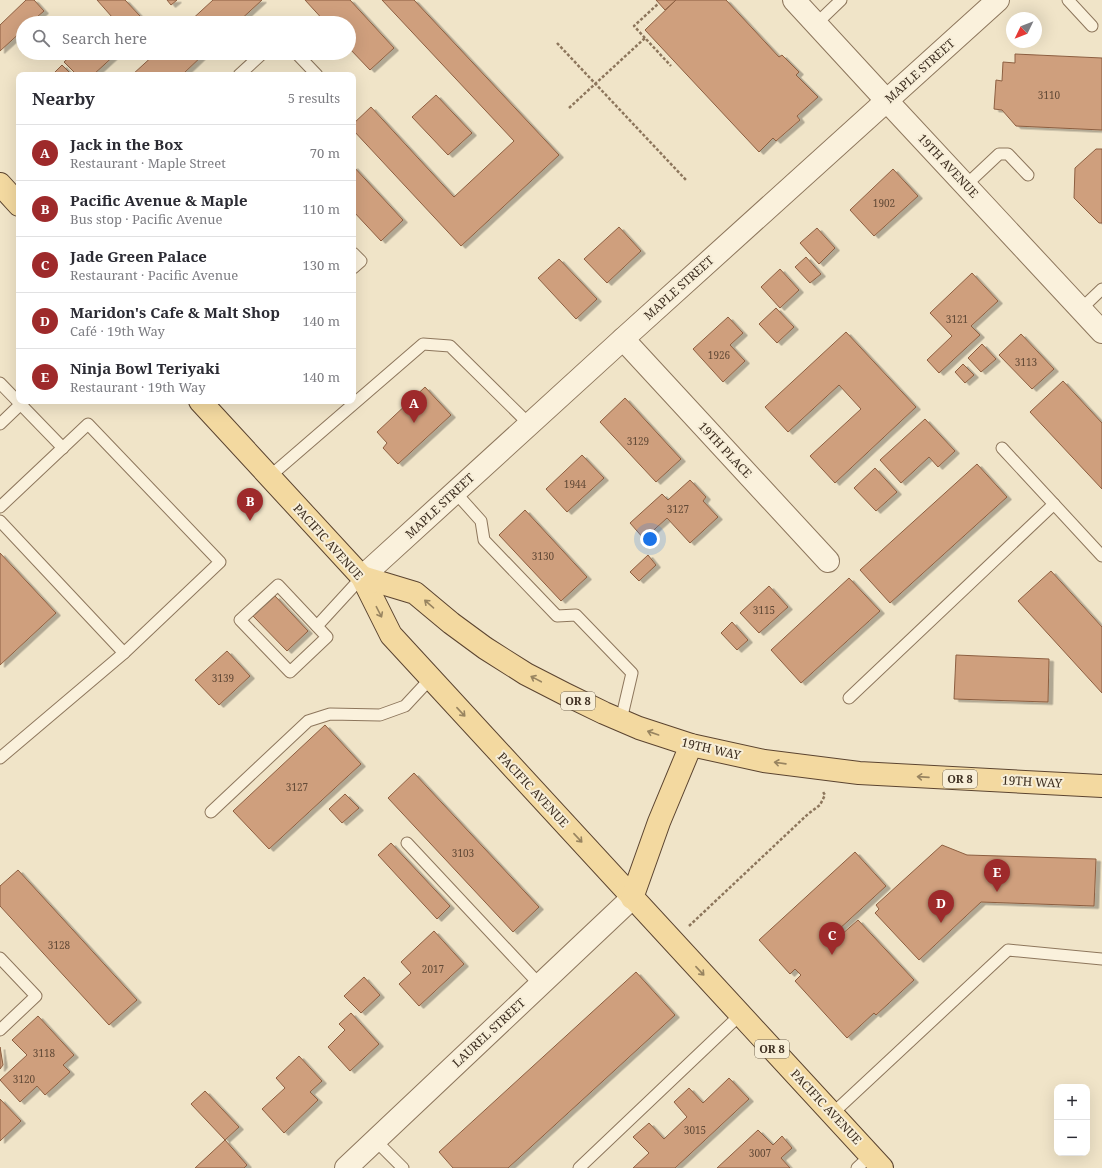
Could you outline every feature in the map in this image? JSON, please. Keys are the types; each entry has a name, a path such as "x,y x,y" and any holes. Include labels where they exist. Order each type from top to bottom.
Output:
{"main road":[{"path":"0,184 16,202"},
{"name":"PACIFIC AVENUE","path":"203,404 362,577 391,635 832,1114 870,1164"},
{"name":"19TH WAY","path":"362,577 416,593 450,623 485,648 526,674 564,694 639,728 691,745 764,761 859,773 1102,786"},
{"path":"632,898 660,822 691,745"}],"street":[{"name":"19TH AVENUE","path":"794,0 1102,332"},
{"name":"MAPLE STREET","path":"362,577 998,0"},
{"name":"19TH PLACE","path":"623,339 828,561"},
{"name":"LAUREL STREET","path":"346,1168 632,898"}],"lane":[{"path":"816,24 841,0"},
{"path":"1068,0 1092,26"},
{"path":"242,72 255,60"},
{"path":"303,60 314,72"},
{"path":"966,185 999,154 1008,154 1028,175"},
{"path":"356,256 361,261 356,265"},
{"path":"1081,309 1102,288"},
{"path":"356,402 423,344 450,346 529,424"},
{"path":"0,383 16,398"},
{"path":"0,424 21,404"},
{"path":"23,404 63,448"},
{"path":"269,477 354,404"},
{"path":"0,507 88,424 220,562 124,653 0,758"},
{"path":"1002,448 1102,556"},
{"path":"455,492 481,520 484,540 557,616 576,615 632,673 621,720"},
{"path":"849,698 1054,504"},
{"path":"0,521 124,653"},
{"path":"317,626 362,577"},
{"path":"278,585 317,626 327,637 290,672 240,620 278,585"},
{"path":"211,812 308,721 330,714 380,715 405,706 431,678"},
{"path":"407,843 540,985"},
{"path":"832,1114 1008,950 1102,959"},
{"path":"0,958 36,996 0,1030"},
{"path":"579,1168 740,1015"},
{"path":"375,1140 402,1168"}],"path":[{"path":"659,3 634,26 671,66"},
{"path":"569,108 645,38"},
{"path":"557,43 686,180"},
{"path":"673,942 808,814 820,805 825,795 817,786 818,768"}],"building":[{"path":"26,0 34,0 44,11 38,16 16,16 16,36 0,51 0,25"},
{"path":"97,0 125,0 140,16 111,16"},
{"path":"167,0 177,0 171,5"},
{"path":"213,0 262,0 245,16 196,16"},
{"path":"305,0 350,0 394,48 370,70 356,55 356,16 320,16"},
{"path":"382,0 414,0 559,155 461,246 356,133 356,121 371,107 454,197 514,141"},
{"path":"656,0 676,0 665,10"},
{"path":"676,0 726,0 779,57 782,55 799,72 796,75 818,97 797,116 800,120 776,141 773,138 759,152 645,30"},
{"path":"1015,54 1102,58 1102,130 1016,126 1002,110 994,109 996,80 1002,81 1003,62 1015,63"},
{"path":"66,60 109,60 96,72 74,72 64,62"},
{"path":"148,60 198,60 185,72 135,72"},
{"path":"62,65 69,72 55,72"},
{"path":"436,95 472,133 448,155 412,117"},
{"path":"1096,149 1102,149 1102,223 1099,223 1074,198 1075,168"},
{"path":"356,169 403,220 381,241 356,214"},
{"path":"893,169 918,196 874,236 850,210"},
{"path":"619,227 641,251 607,283 584,259"},
{"path":"817,228 835,248 819,264 800,243"},
{"path":"806,257 821,274 810,283 795,267"},
{"path":"559,259 597,299 576,319 538,278"},
{"path":"780,269 799,290 780,308 761,287"},
{"path":"972,273 998,301 971,326 980,335 939,373 927,360 952,336 930,313"},
{"path":"776,308 794,327 777,343 759,324"},
{"path":"728,317 743,333 730,345 745,361 723,382 693,349"},
{"path":"846,332 916,407 835,483 810,456 861,409 839,385 788,432 765,407"},
{"path":"1021,334 1054,369 1032,389 999,355"},
{"path":"982,344 996,359 981,372 968,358"},
{"path":"963,364 974,375 965,383 955,372"},
{"path":"1063,381 1102,423 1102,489 1030,412"},
{"path":"425,387 451,415 398,464 383,448 387,443 377,432"},
{"path":"625,398 681,459 656,482 600,422"},
{"path":"925,419 955,451 938,467 929,457 901,483 880,460"},
{"path":"582,455 604,478 567,512 546,489"},
{"path":"977,464 1007,497 890,603 860,570"},
{"path":"875,468 897,492 876,511 854,488"},
{"path":"690,480 706,497 703,501 718,517 690,543 667,518 644,539 630,523 662,494 668,500"},
{"path":"525,510 587,577 561,601 499,535"},
{"path":"0,553 56,613 0,665"},
{"path":"648,555 656,565 639,581 630,572"},
{"path":"1051,571 1102,627 1102,693 1018,601"},
{"path":"849,578 880,611 801,683 771,650"},
{"path":"769,586 788,607 759,633 740,613"},
{"path":"275,596 308,631 287,651 253,616"},
{"path":"732,622 748,640 737,650 721,633"},
{"path":"227,651 250,676 219,705 195,680"},
{"path":"956,655 1049,659 1048,702 954,699"},
{"path":"325,725 361,764 269,849 233,811"},
{"path":"414,773 539,907 513,932 388,798"},
{"path":"345,794 359,808 342,823 329,809"},
{"path":"391,843 450,906 437,919 378,855"},
{"path":"942,845 967,855 1096,859 1094,906 981,902 919,960 875,913 879,909 876,905"},
{"path":"855,852 886,886 837,931 841,935 858,920 914,980 876,1015 874,1013 847,1038 795,981 801,975 795,969 790,974 759,940"},
{"path":"18,870 137,1000 109,1025 0,906 0,886"},
{"path":"434,931 464,964 419,1006 399,984 411,973 401,962"},
{"path":"636,972 675,1015 508,1168 453,1168 439,1152"},
{"path":"364,977 380,995 361,1013 344,996"},
{"path":"351,1013 379,1044 350,1071 328,1047 345,1030 339,1024"},
{"path":"38,1016 74,1055 63,1065 70,1072 45,1095 37,1086 20,1102 0,1080 27,1055 12,1040"},
{"path":"0,1047 3,1065 0,1069"},
{"path":"299,1056 322,1081 310,1092 318,1100 284,1133 262,1109 285,1088 276,1078"},
{"path":"729,1078 749,1099 675,1168 633,1168 649,1153 633,1137 649,1123 664,1139 687,1117 674,1102 689,1088 703,1103"},
{"path":"205,1091 239,1127 225,1140 191,1104"},
{"path":"0,1099 21,1121 0,1141"},
{"path":"758,1130 773,1145 782,1136 792,1148 781,1158 790,1168 717,1168"},
{"path":"225,1140 247,1165 244,1168 195,1168"}],"place":[{"name":"Jack in the Box","path":"414,423"},
{"name":"Pacific Avenue & Maple","path":"250,521"},
{"name":"Ninja Bowl Teriyaki","path":"997,892"},
{"name":"Maridon's Cafe & Malt Shop","path":"941,923"},
{"name":"Jade Green Palace","path":"832,955"}]}
